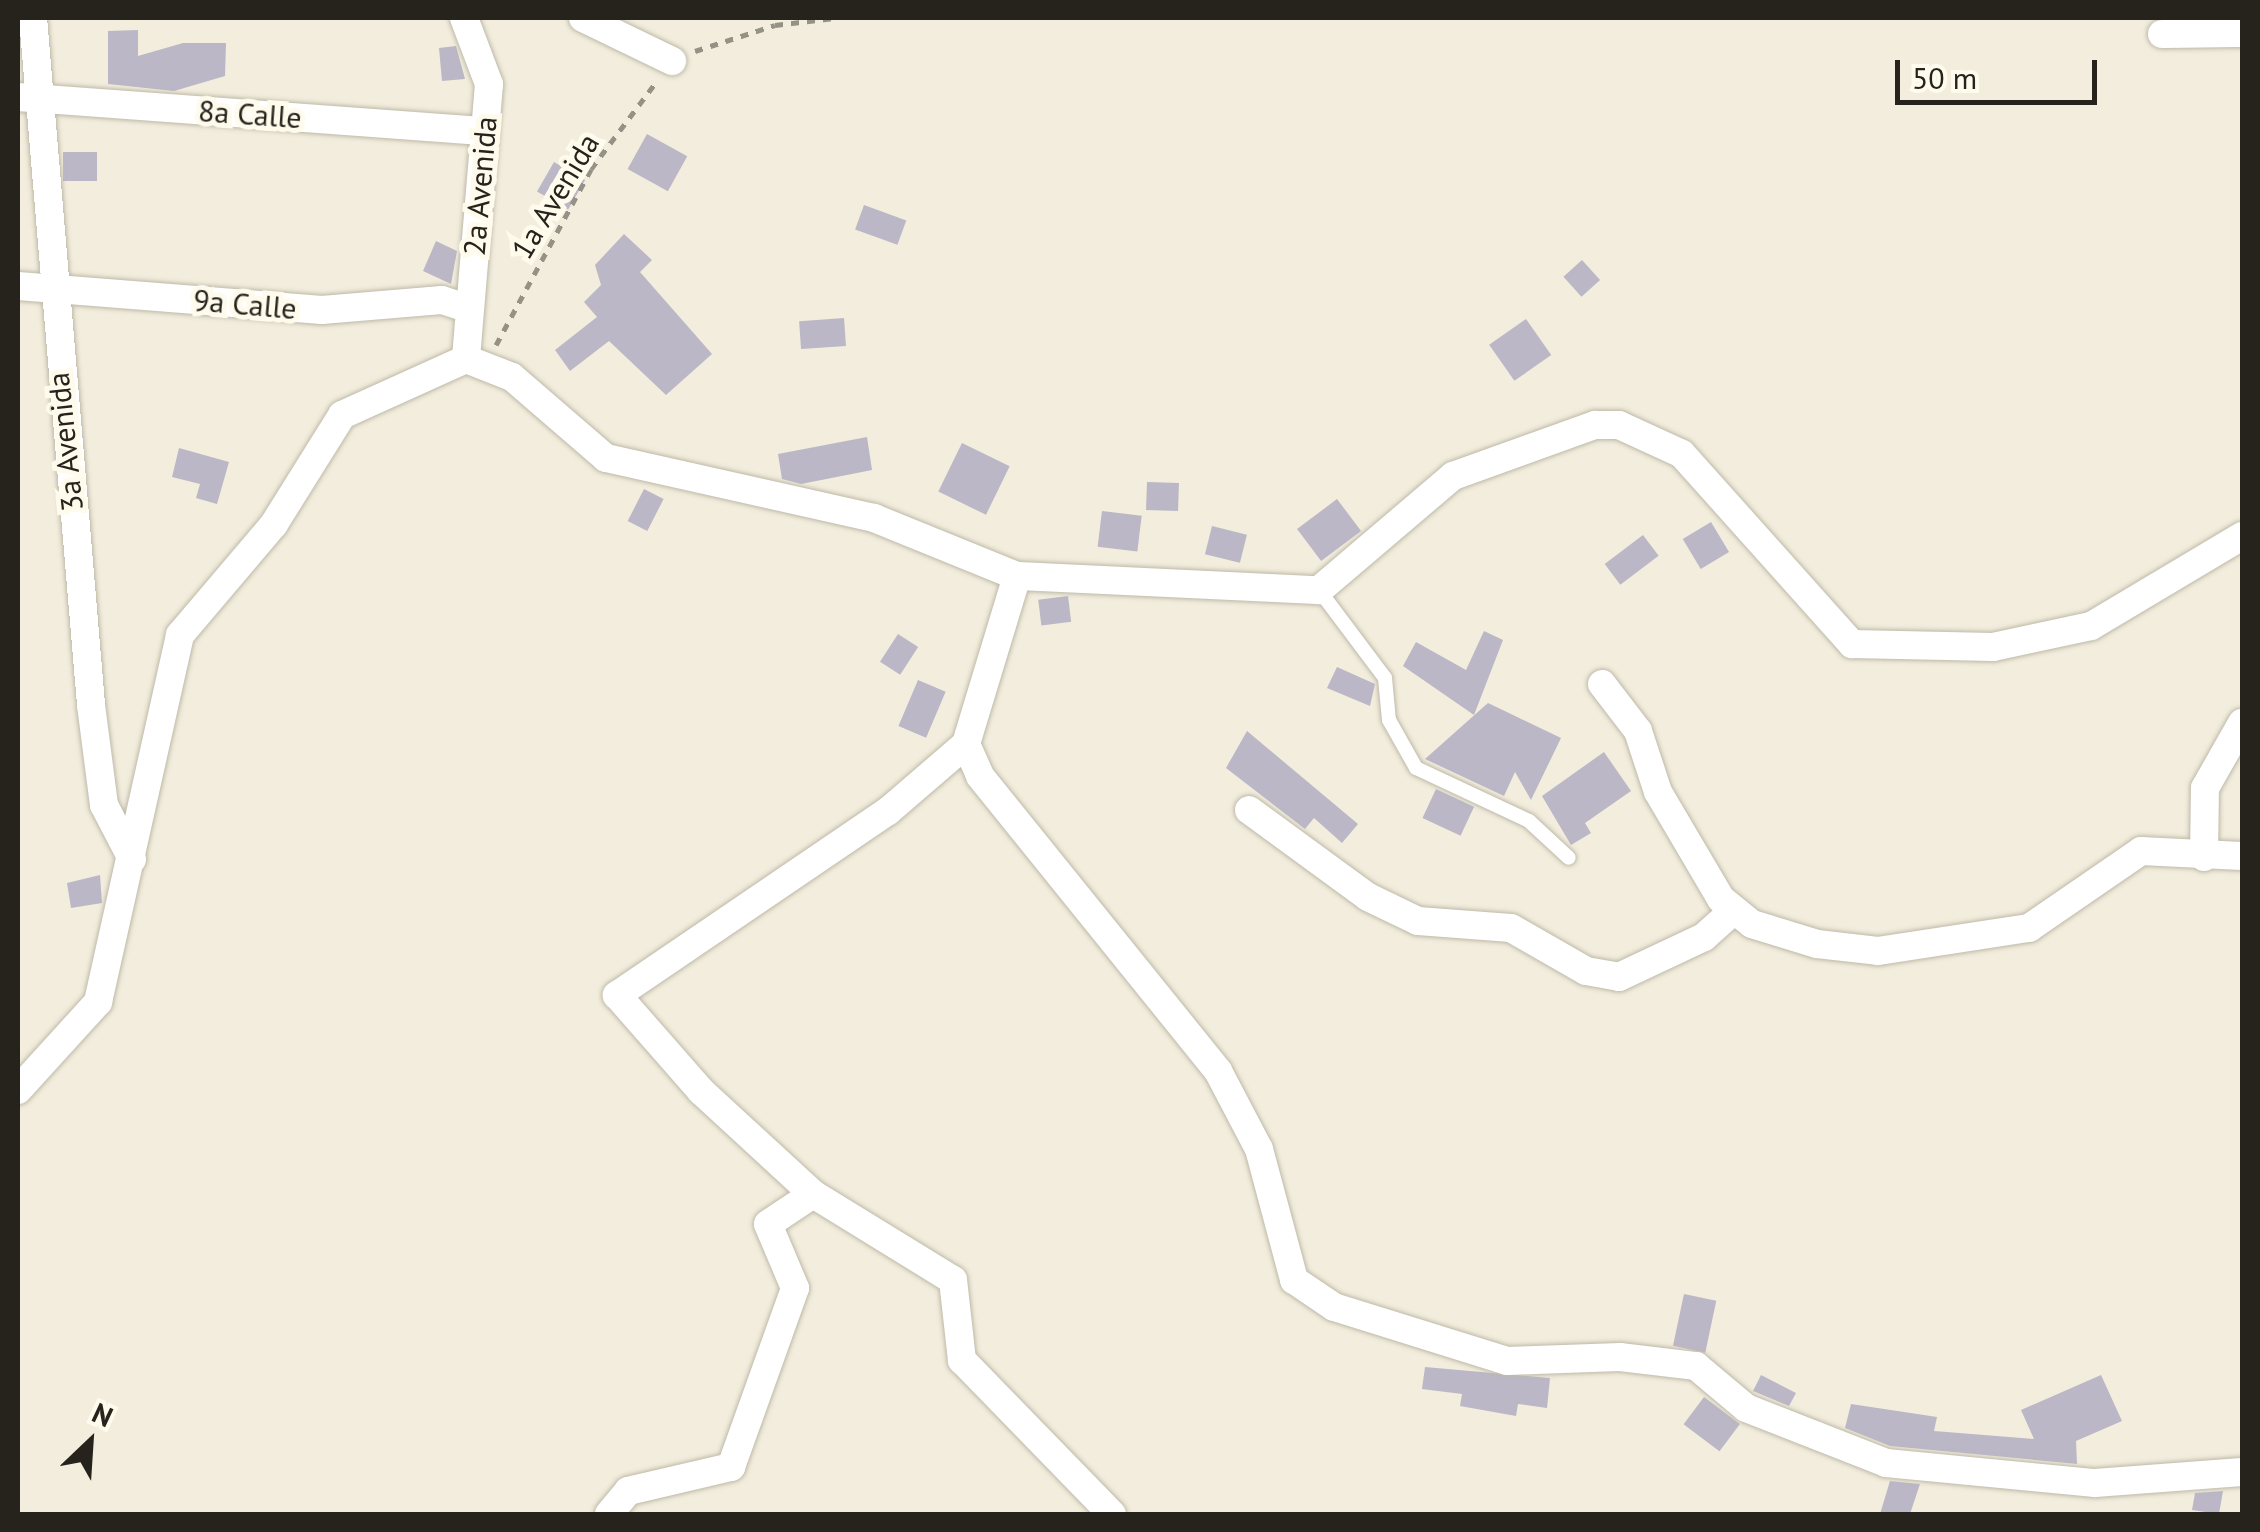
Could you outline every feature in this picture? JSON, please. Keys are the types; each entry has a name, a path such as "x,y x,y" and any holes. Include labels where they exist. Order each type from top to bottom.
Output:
{"street":[{"name":"3a Avenida","path":"33,18 28,98 104,805 132,860"},
{"name":"2a Avenida","path":"464,18 489,84 482,131 470,308 477,360"},
{"path":"583,18 672,61"},
{"path":"2162,34 2242,33"},
{"name":"8a Calle","path":"28,98 482,131"},
{"name":"9a Calle","path":"18,286 322,310 442,300 470,308"},
{"path":"18,1090 98,1002 180,635 274,524 342,414 477,360 606,458 874,518 1016,576 1320,590 1454,476 1595,425 1619,425 1682,454 1852,644 1993,647 2090,626 2242,536"},
{"path":"1016,576 966,744 888,811 617,996 702,1090 813,1194 953,1280 962,1360 1112,1514"},
{"path":"1602,684 1638,731 1658,792 1734,910 1752,924 1817,944 1878,951 2029,928 2140,851 2242,856"},
{"path":"2204,856 2205,788 2242,722"},
{"path":"966,744 980,776 1218,1070 1258,1149 1294,1280 1334,1307 1507,1361 1620,1357 1696,1366 1746,1408 1886,1463 2095,1483 2242,1472"},
{"path":"1248,810 1384,905 1418,921 1511,928 1586,972 1619,978 1704,937 1734,910"},
{"path":"610,1514 628,1491 731,1468 795,1288 768,1224 813,1194"}],"lane":[{"path":"1320,590 1386,678 1388,720 1416,768 1529,821 1569,858"}],"path":[{"path":"672,61 738,35 835,18"},
{"name":"1a Avenida","path":"477,360 591,170 672,61"}],"building":[{"path":"138,30 138,56 183,43 226,43 225,76 174,91 108,84 108,31"},
{"path":"456,46 465,79 442,81 439,48"},
{"path":"647,134 687,156 668,191 628,169"},
{"path":"63,152 97,152 97,181 63,181"},
{"path":"554,162 585,180 568,209 537,191"},
{"path":"864,205 906,220 897,245 855,229"},
{"path":"624,234 652,260 640,272 712,354 666,395 609,341 570,371 555,350 597,317 584,302 601,285 595,265"},
{"path":"436,241 457,251 451,284 423,271"},
{"path":"1582,260 1600,280 1581,297 1563,277"},
{"path":"844,318 846,346 801,349 799,321"},
{"path":"1526,319 1551,355 1514,381 1489,345"},
{"path":"867,437 872,470 801,484 782,479 778,454"},
{"path":"962,443 1010,466 986,515 938,492"},
{"path":"179,448 229,462 217,504 196,498 200,484 172,477"},
{"path":"1147,482 1179,483 1178,511 1146,510"},
{"path":"644,489 664,499 647,531 628,521"},
{"path":"1337,499 1361,531 1321,561 1297,529"},
{"path":"1102,511 1142,516 1137,552 1098,547"},
{"path":"1711,522 1729,552 1701,569 1683,539"},
{"path":"1212,526 1247,535 1240,563 1205,554"},
{"path":"1643,535 1659,556 1620,585 1605,564"},
{"path":"1068,596 1071,622 1041,625 1038,600"},
{"path":"1484,631 1503,640 1474,715 1403,666 1416,642 1466,670"},
{"path":"898,634 918,647 900,675 880,662"},
{"path":"1337,667 1375,684 1370,706 1327,688"},
{"path":"918,680 946,692 926,738 898,726"},
{"path":"1488,703 1561,738 1531,800 1515,772 1504,796 1425,759"},
{"path":"1247,731 1358,824 1342,843 1314,818 1305,829 1226,768"},
{"path":"1604,752 1631,791 1585,823 1591,833 1571,845 1542,796"},
{"path":"1436,789 1474,807 1461,836 1422,818"},
{"path":"100,875 102,903 71,908 67,883"},
{"path":"1684,1294 1716,1301 1705,1353 1673,1346"},
{"path":"1425,1367 1550,1378 1547,1408 1518,1404 1516,1416 1460,1406 1462,1394 1422,1389"},
{"path":"1761,1375 1796,1393 1789,1406 1753,1391"},
{"path":"2101,1375 2122,1421 2076,1441 2077,1464 1890,1446 1845,1428 1851,1404 1937,1417 1934,1431 2034,1439 2021,1410"},
{"path":"1704,1397 1740,1424 1719,1451 1684,1424"},
{"path":"1890,1481 1920,1484 1910,1514 1880,1514"},
{"path":"2223,1491 2219,1514 2192,1510 2195,1493"}]}
